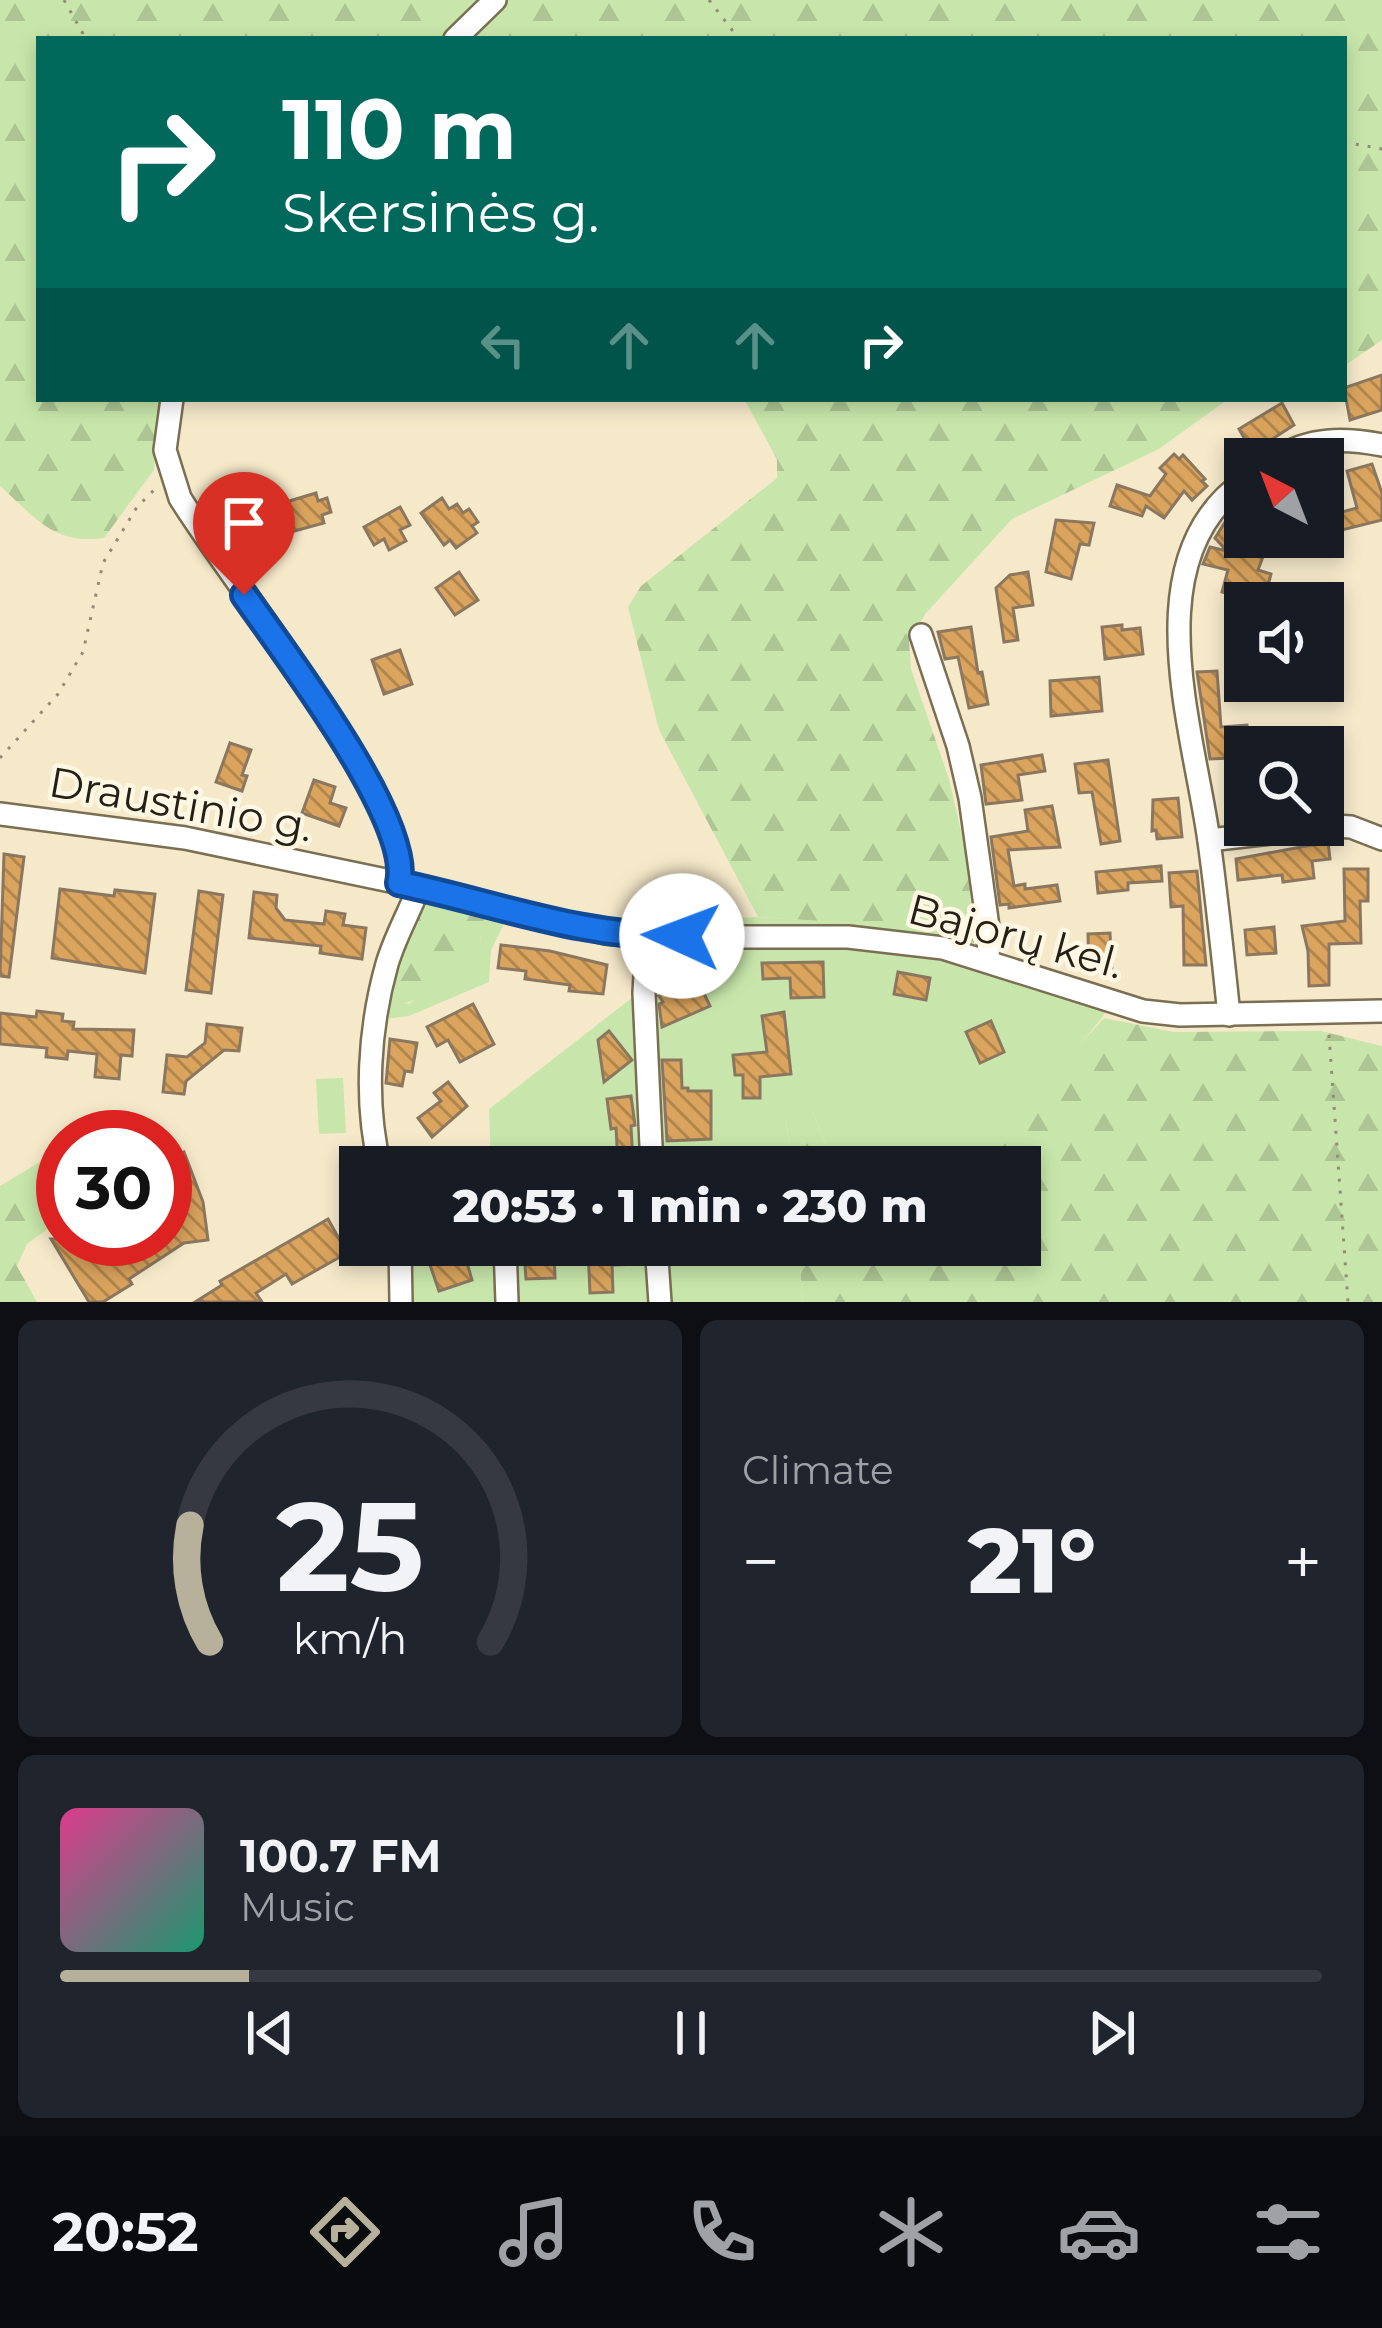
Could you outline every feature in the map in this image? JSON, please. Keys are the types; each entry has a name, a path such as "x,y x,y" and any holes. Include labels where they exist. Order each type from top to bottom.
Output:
{"street":[{"path":"458,36 496,0"},
{"path":"172,402 165,450 171,475 200,531 356,760 409,885 386,966 372,1049 376,1146"},
{"path":"1344,439 1382,445"},
{"path":"1224,498 1193,538 1179,610 1188,739 1209,840 1229,1015"},
{"path":"921,635 970,798 989,934 988,961"},
{"name":"Draustinio g.","path":"0,814 185,838 409,885"},
{"path":"1209,840 1335,826 1382,839"},
{"name":"Bajorų kel.","path":"409,885 565,926 647,937 848,937 943,948 1143,1010 1229,1015 1382,1011"},
{"path":"647,937 644,993 651,1146"},
{"path":"400,1266 401,1302"},
{"path":"506,1266 507,1302"},
{"path":"657,1266 660,1302"}],"path":[{"path":"64,0 84,36"},
{"path":"709,0 737,36"},
{"path":"1347,143 1382,149"},
{"path":"0,758 58,694 83,652 104,563 137,507 171,475"},
{"path":"1328,1011 1348,1302"}],"green space":[{"path":"0,0 1382,0 1382,340 1347,364 1347,36 36,36 36,402 159,402 154,470 104,538 71,537 46,527 0,486"},
{"path":"746,402 1224,402 1159,449 1012,519 926,613 909,640 911,669 949,779 967,857 974,943 869,924 758,917 659,730 628,607 641,586 777,478 777,459"},
{"path":"432,901 485,911 487,917 478,926 481,940 430,991 393,1005 388,1000 401,945 413,919"},
{"path":"485,911 505,922 491,950 489,982 409,1016 385,1019 388,1000 409,1004 481,940 478,926"},
{"path":"758,917 869,924 950,937 1118,993 1032,1099 1003,1146 827,1146 813,1113 786,1118 789,1146 490,1146 489,1109 638,993 640,922"},
{"path":"1104,1018 1174,1032 1321,1031 1382,1046 1382,1302 803,1302 800,1266 1041,1266 1041,1146 1002,1146 1040,1087"},
{"path":"343,1078 346,1133 319,1134 316,1079"},
{"path":"800,1111 813,1113 827,1146 789,1146 786,1117"},
{"path":"36,1164 36,1238 27,1244 17,1266 37,1302 0,1302 0,1186"},
{"path":"393,1266 800,1266 803,1302 392,1302"}],"building":[{"path":"1382,375 1382,410 1350,420 1347,387"},
{"path":"1282,403 1294,425 1274,438 1244,438 1239,429"},
{"path":"1174,454 1179,459 1183,455 1205,479 1207,486 1192,500 1184,491 1164,518 1146,506 1142,516 1110,506 1117,485 1150,496 1166,474 1160,468"},
{"path":"1372,464 1382,493 1382,520 1344,530 1344,511 1357,508 1347,471"},
{"path":"262,478 286,502 316,493 318,501 327,498 331,512 322,515 324,523 276,536 281,544 269,552 256,534 261,530 236,504"},
{"path":"442,498 449,509 457,504 463,513 469,509 478,522 472,526 477,533 456,548 450,540 444,545 421,513"},
{"path":"400,507 410,525 400,530 406,541 389,550 384,539 374,545 364,527"},
{"path":"1056,520 1094,523 1089,545 1080,544 1071,579 1046,572"},
{"path":"1224,524 1224,548 1215,538"},
{"path":"1210,547 1224,550 1224,558 1262,558 1258,570 1271,574 1269,582 1225,582 1228,570 1203,564"},
{"path":"459,572 478,600 455,615 436,588"},
{"path":"1028,572 1033,605 1013,608 1018,640 1004,642 996,588 1010,575"},
{"path":"1122,625 1122,630 1140,628 1143,654 1105,659 1102,627"},
{"path":"971,627 988,704 969,708 958,657 945,659 938,632"},
{"path":"400,650 412,684 384,694 372,660"},
{"path":"1217,671 1224,758 1210,759 1197,672"},
{"path":"1099,677 1102,711 1051,716 1050,681"},
{"path":"230,743 251,750 242,791 216,782"},
{"path":"1042,755 1045,771 1018,775 1022,800 986,804 981,765"},
{"path":"1108,760 1120,841 1101,844 1092,792 1079,793 1075,764"},
{"path":"314,780 335,787 330,803 346,808 339,826 302,813"},
{"path":"1178,798 1182,837 1157,839 1156,830 1152,831 1153,800"},
{"path":"1052,806 1060,847 1008,850 1014,886 1057,885 1060,901 1000,905 991,837 1028,831 1025,810"},
{"path":"1328,846 1330,859 1312,861 1314,878 1283,882 1282,875 1238,880 1236,859"},
{"path":"4,854 24,857 9,977 0,976"},
{"path":"1161,866 1162,881 1128,883 1128,890 1098,893 1096,872"},
{"path":"1344,869 1368,869 1368,901 1360,901 1361,943 1329,944 1329,985 1309,986 1302,926 1345,921"},
{"path":"1197,871 1206,965 1184,965 1183,906 1171,907 1169,873"},
{"path":"60,889 114,896 115,890 155,894 145,973 52,958"},
{"path":"199,891 223,895 211,993 186,990"},
{"path":"254,892 277,895 276,908 285,920 324,924 326,911 345,914 343,925 366,928 362,959 320,953 321,946 249,938"},
{"path":"1274,927 1276,953 1247,955 1245,930"},
{"path":"1110,933 1112,972 1089,973 1088,934"},
{"path":"501,945 607,965 603,994 569,991 570,985 525,979 526,971 498,968"},
{"path":"823,962 824,997 791,998 790,978 763,979 762,963"},
{"path":"898,972 930,978 926,1000 894,994"},
{"path":"700,985 710,1006 662,1027 659,996 676,986 681,993"},
{"path":"473,1004 494,1044 460,1062 448,1040 437,1046 427,1027"},
{"path":"37,1011 63,1014 62,1021 74,1022 73,1029 134,1030 132,1056 121,1055 119,1079 95,1077 97,1054 68,1051 67,1059 46,1057 47,1048 0,1044 0,1013 36,1017"},
{"path":"784,1012 791,1074 760,1077 760,1098 743,1098 743,1075 735,1075 733,1055 767,1052 762,1016"},
{"path":"991,1021 1004,1052 980,1063 966,1032"},
{"path":"207,1024 242,1028 239,1051 224,1050 186,1081 184,1094 163,1092 167,1055 187,1057 205,1043"},
{"path":"609,1031 632,1060 604,1082 598,1040"},
{"path":"390,1039 417,1043 412,1072 405,1071 402,1086 386,1083"},
{"path":"662,1060 681,1060 682,1088 711,1091 711,1139 667,1141"},
{"path":"448,1082 467,1106 432,1137 418,1118 441,1101 434,1093"},
{"path":"631,1096 632,1146 617,1146 607,1099"},
{"path":"192,1173 203,1202 208,1240 192,1242"},
{"path":"328,1219 339,1239 339,1258 292,1284 286,1274 256,1293 262,1302 195,1302 222,1285 220,1281"},
{"path":"67,1266 149,1266 129,1279 132,1284 103,1302 89,1302"},
{"path":"430,1266 468,1266 472,1280 439,1291"},
{"path":"525,1266 555,1266 555,1278 526,1279"},
{"path":"589,1266 612,1266 613,1292 590,1293"}],"route":[{"path":"244,595 356,760 400,858 399,883 565,926 647,937 682,936"}]}
